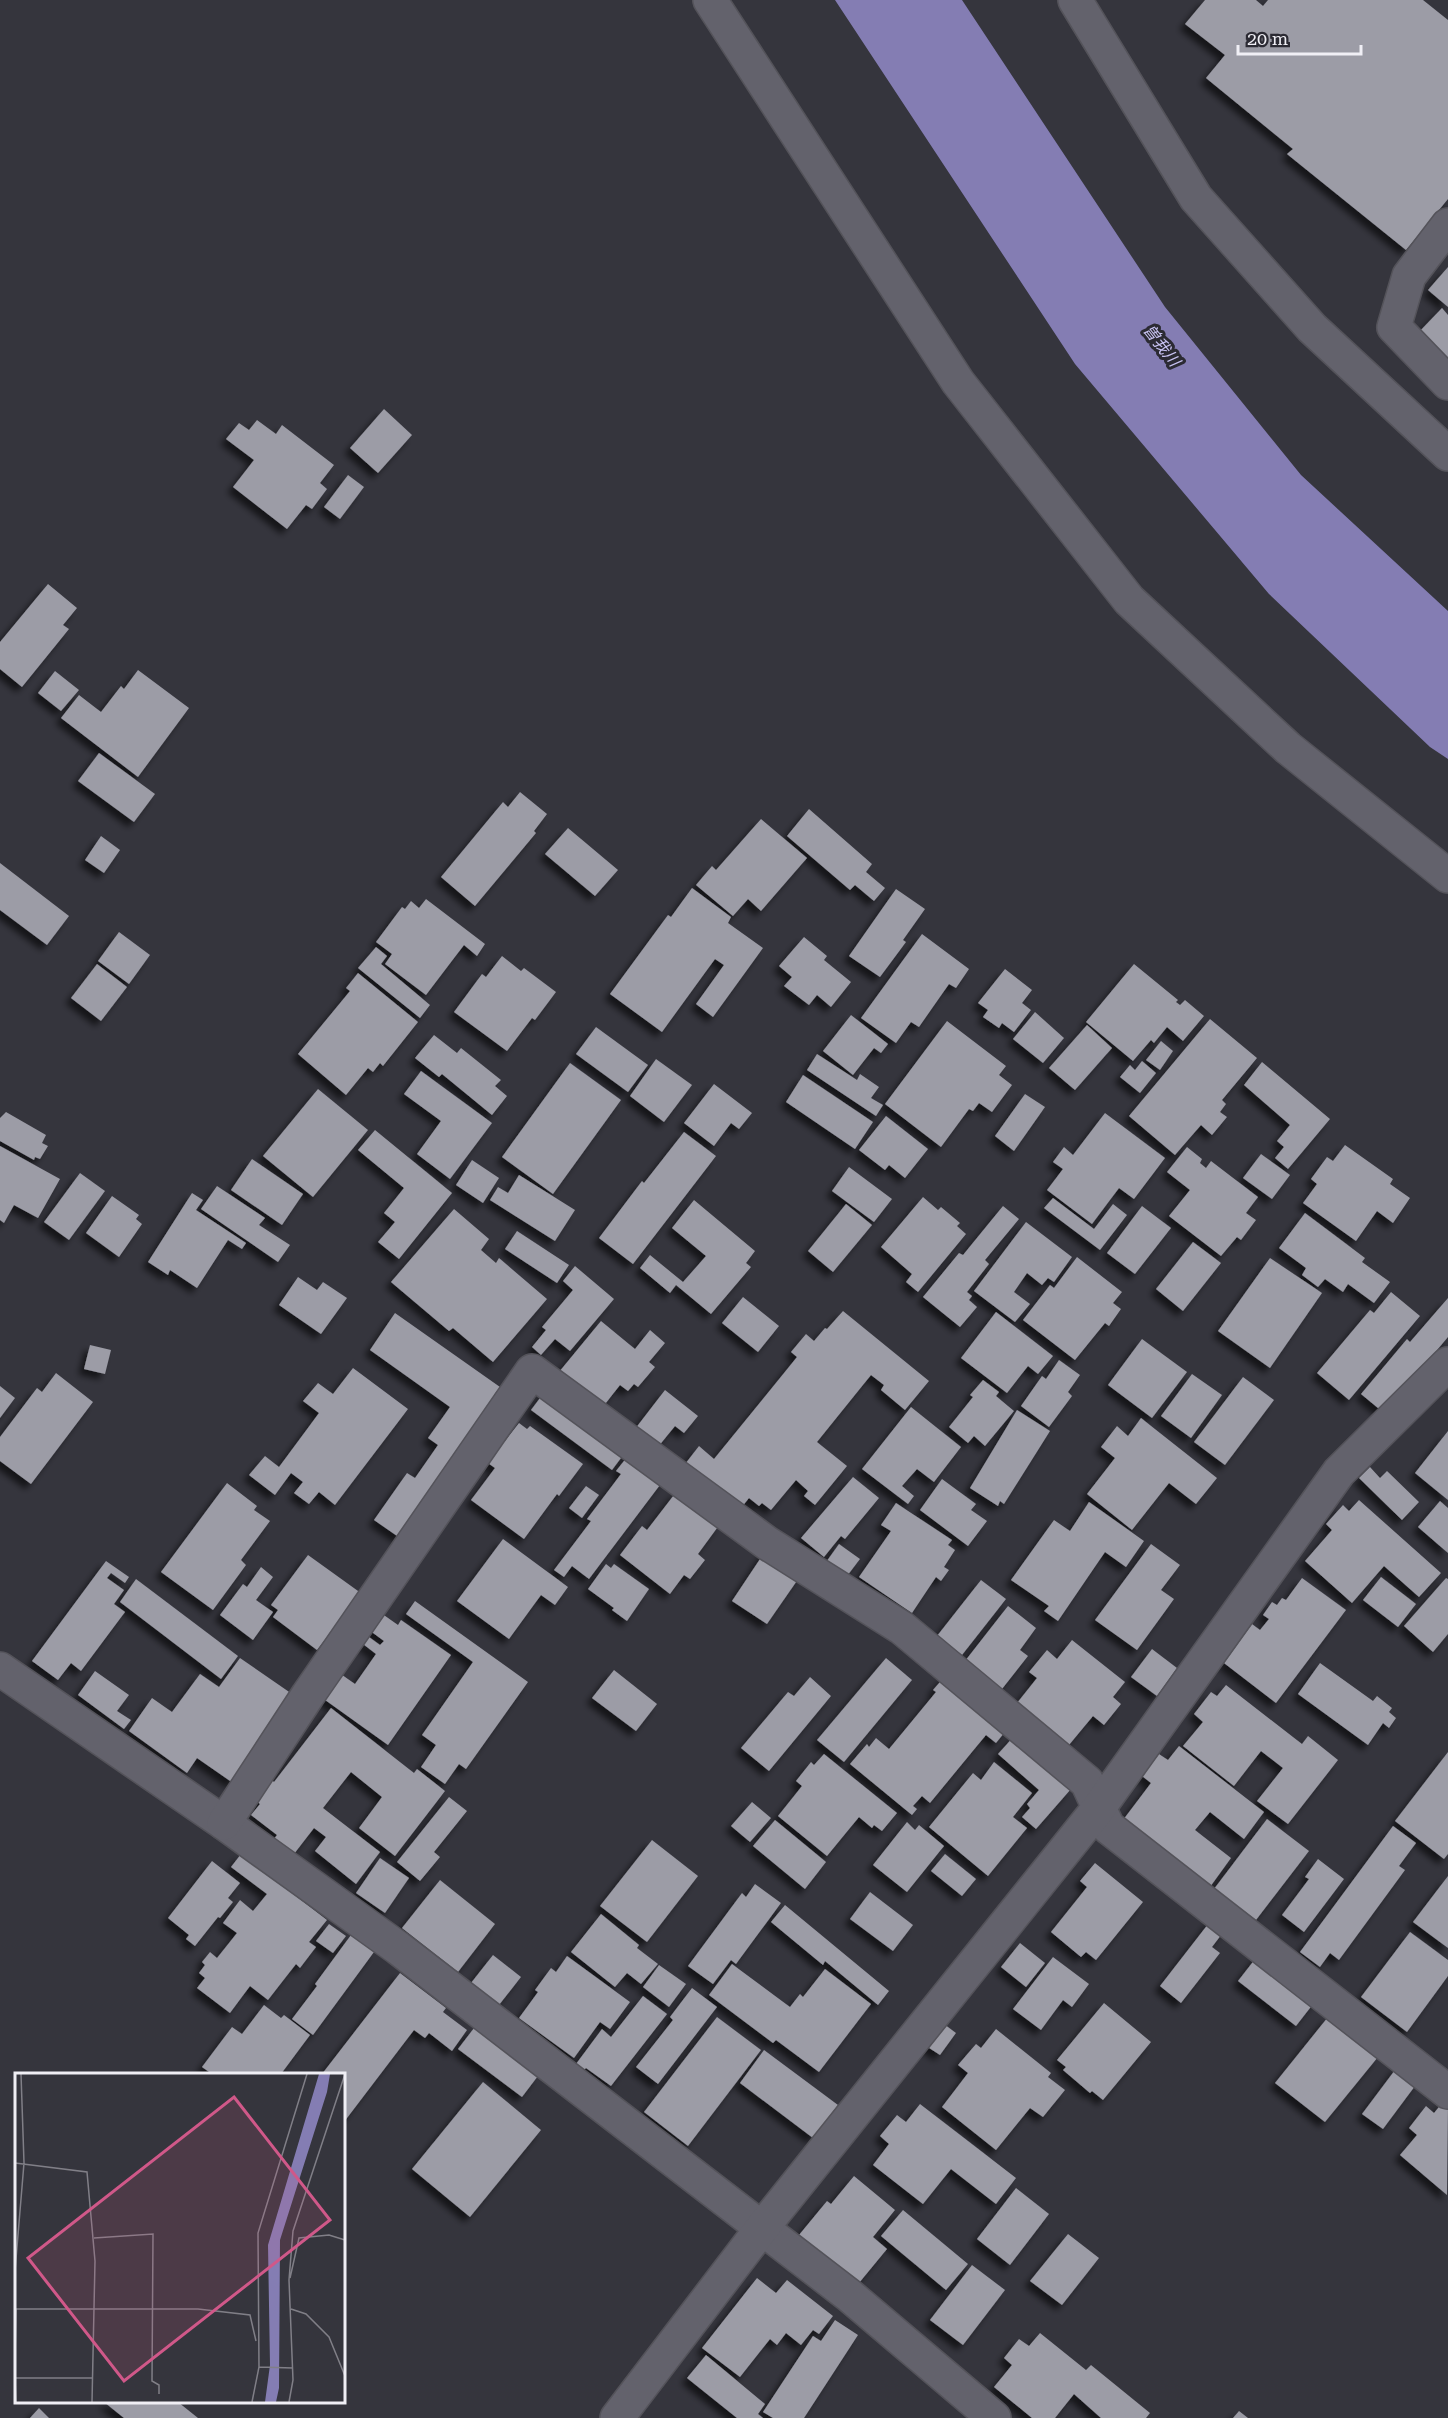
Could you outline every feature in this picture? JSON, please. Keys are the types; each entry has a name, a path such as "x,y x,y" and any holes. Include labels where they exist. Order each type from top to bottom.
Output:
{"street":[{"path":"710,0 958,382 1129,600 1288,748 1448,876"},
{"path":"1075,0 1196,198 1312,328 1448,454"},
{"path":"1448,225 1409,276 1394,327 1448,382"},
{"path":"616,2418 762,2228 1098,1809 1339,1473 1448,1364"},
{"path":"224,1823 308,1695 532,1371 767,1544 902,1628 1087,1782 1108,1827 1448,2092"},
{"path":"0,1669 224,1823 398,1948 849,2296 994,2418"}],"water":[{"name":"曽我川","path":"835,0 962,0 1165,307 1301,475 1448,611 1448,759 1430,747 1269,594 1075,364"}],"building":[{"path":"1205,0 1256,0 1263,6 1268,0 1423,0 1448,20 1448,199 1406,250 1287,154 1293,149 1206,78 1225,55 1185,24"},
{"path":"1448,267 1448,307 1428,290"},
{"path":"1442,308 1448,315 1448,363 1418,333"},
{"path":"384,409 412,435 378,473 350,448"},
{"path":"257,420 276,434 282,425 334,465 320,483 327,489 312,509 306,505 287,529 233,487 254,460 226,439 239,423 249,430"},
{"path":"348,475 364,487 340,519 324,507"},
{"path":"48,584 77,608 63,625 69,629 22,687 0,669 0,642"},
{"path":"138,670 189,708 138,777 61,718 79,695 101,712 121,686 124,689"},
{"path":"55,671 79,690 61,711 38,693"},
{"path":"99,753 155,794 134,822 78,781"},
{"path":"520,792 547,814 534,831 536,833 475,906 441,877 503,802 508,807"},
{"path":"809,809 872,864 866,872 885,888 874,901 855,885 850,890 787,836"},
{"path":"761,819 807,858 761,911 748,899 733,916 696,885 712,866 716,870"},
{"path":"568,828 618,870 595,896 545,854"},
{"path":"101,836 120,850 104,873 85,860"},
{"path":"0,863 69,916 47,945 0,910"},
{"path":"692,888 731,917 728,923 763,948 713,1017 696,1004 724,965 715,959 662,1032 610,994 668,915 671,917"},
{"path":"896,889 925,909 903,940 906,942 880,977 849,956"},
{"path":"426,899 485,944 477,956 464,945 426,995 385,964 392,954 376,942 402,907 405,909 411,901 419,908"},
{"path":"119,932 150,955 129,984 98,961"},
{"path":"922,934 969,969 956,988 949,984 919,1027 911,1022 896,1043 861,1018"},
{"path":"804,937 827,956 824,960 851,982 831,1007 817,995 809,1005 784,986 792,977 779,966"},
{"path":"376,947 387,956 381,964 430,1005 420,1018 358,968"},
{"path":"502,956 521,971 524,968 556,992 535,1020 532,1018 507,1051 454,1012 482,974 486,977"},
{"path":"97,964 127,987 101,1021 71,998"},
{"path":"1134,964 1178,1000 1176,1002 1180,1005 1185,1000 1204,1016 1183,1041 1167,1027 1154,1043 1151,1040 1133,1061 1086,1022"},
{"path":"1005,969 1032,990 1022,1003 1031,1010 1014,1032 1002,1023 999,1028 983,1017 988,1010 978,1003"},
{"path":"358,973 418,1022 383,1066 380,1063 373,1072 368,1068 346,1095 298,1054 350,991 346,988"},
{"path":"1035,1012 1064,1038 1043,1063 1013,1039"},
{"path":"851,1015 888,1044 881,1053 874,1048 853,1075 823,1051"},
{"path":"1210,1019 1257,1058 1222,1100 1226,1104 1220,1112 1227,1117 1212,1135 1201,1125 1175,1155 1129,1116"},
{"path":"947,1021 1006,1066 999,1075 1012,1085 992,1112 979,1103 973,1111 969,1109 941,1147 885,1104"},
{"path":"1087,1025 1112,1048 1075,1090 1049,1068"},
{"path":"596,1027 648,1065 628,1092 576,1054"},
{"path":"434,1035 457,1053 461,1048 501,1080 495,1086 507,1096 492,1115 442,1074 439,1077 415,1058"},
{"path":"1161,1041 1173,1051 1160,1070 1146,1060"},
{"path":"817,1054 857,1080 860,1074 879,1087 871,1098 883,1105 876,1116 807,1070"},
{"path":"656,1059 692,1085 664,1122 630,1096"},
{"path":"1142,1061 1156,1073 1140,1093 1120,1077 1130,1065 1135,1070"},
{"path":"1262,1062 1330,1119 1288,1169 1275,1158 1284,1147 1277,1141 1290,1125 1244,1085"},
{"path":"570,1063 621,1100 553,1194 502,1157"},
{"path":"421,1071 492,1123 450,1179 417,1154 441,1121 404,1094"},
{"path":"803,1075 873,1122 855,1149 786,1102"},
{"path":"714,1084 752,1113 739,1129 731,1123 714,1146 684,1123"},
{"path":"318,1089 368,1130 313,1197 263,1156"},
{"path":"1025,1094 1045,1107 1014,1151 995,1136"},
{"path":"6,1112 46,1135 42,1143 48,1146 40,1159 35,1157 34,1160 0,1141 0,1118"},
{"path":"1105,1113 1165,1158 1134,1199 1119,1188 1092,1224 1047,1190 1063,1169 1053,1162 1064,1147 1073,1155"},
{"path":"886,1116 928,1149 905,1178 889,1165 885,1170 859,1150"},
{"path":"375,1130 452,1193 399,1259 378,1242 395,1222 384,1213 404,1188 358,1150"},
{"path":"684,1132 716,1156 633,1264 599,1238 642,1181 644,1183"},
{"path":"1345,1145 1393,1179 1390,1184 1410,1198 1393,1223 1377,1211 1356,1241 1303,1203 1317,1184 1311,1179 1327,1157 1333,1161"},
{"path":"0,1146 60,1179 38,1218 14,1205 4,1223 0,1220"},
{"path":"1187,1147 1202,1159 1200,1163 1206,1168 1211,1161 1258,1197 1246,1213 1256,1220 1241,1240 1237,1237 1221,1256 1169,1216 1190,1190 1167,1172"},
{"path":"1261,1154 1290,1175 1272,1199 1243,1178"},
{"path":"252,1159 303,1194 282,1225 231,1190"},
{"path":"472,1160 499,1178 483,1203 456,1185"},
{"path":"849,1167 892,1199 874,1222 832,1191"},
{"path":"80,1173 105,1191 69,1240 44,1222"},
{"path":"519,1175 575,1210 555,1241 490,1200 498,1187 508,1193"},
{"path":"217,1186 265,1218 259,1225 290,1245 278,1262 201,1209"},
{"path":"192,1193 203,1200 196,1210 246,1243 242,1249 228,1240 197,1288 170,1270 168,1275 148,1262"},
{"path":"112,1196 139,1215 136,1219 142,1224 119,1257 86,1233"},
{"path":"923,1197 938,1210 941,1207 960,1223 957,1226 966,1234 918,1292 906,1282 912,1274 881,1247"},
{"path":"1053,1198 1094,1229 1113,1204 1127,1215 1100,1250 1044,1208"},
{"path":"694,1200 755,1251 746,1263 751,1267 711,1314 676,1285 670,1293 640,1268 650,1255 683,1282 706,1256 672,1228"},
{"path":"846,1204 872,1225 833,1272 808,1251"},
{"path":"1003,1206 1019,1219 985,1260 989,1264 967,1292 972,1296 969,1300 977,1307 960,1327 923,1297 959,1253 963,1255"},
{"path":"1142,1206 1171,1228 1135,1274 1107,1253"},
{"path":"454,1209 489,1239 481,1250 496,1263 499,1258 547,1299 493,1362 453,1328 449,1331 391,1282"},
{"path":"1305,1213 1365,1258 1362,1262 1390,1282 1374,1303 1348,1284 1343,1292 1325,1279 1318,1287 1302,1275 1306,1268 1279,1248"},
{"path":"1026,1222 1072,1257 1054,1282 1048,1278 1042,1285 1027,1273 1014,1292 1030,1304 1015,1322 974,1291"},
{"path":"517,1231 569,1265 557,1283 505,1249"},
{"path":"1193,1242 1221,1263 1183,1311 1156,1289"},
{"path":"1077,1257 1122,1292 1113,1303 1121,1309 1109,1326 1105,1323 1075,1360 1023,1320 1050,1285 1054,1288"},
{"path":"1270,1258 1322,1293 1270,1368 1218,1331"},
{"path":"575,1266 614,1299 570,1351 555,1339 541,1355 532,1347 546,1330 542,1327 573,1290 563,1281"},
{"path":"298,1277 317,1290 323,1282 347,1298 321,1334 279,1305"},
{"path":"1391,1292 1420,1316 1349,1400 1317,1373 1370,1310 1374,1313"},
{"path":"743,1297 779,1326 758,1352 722,1323"},
{"path":"1448,1298 1448,1337 1384,1413 1361,1394 1407,1339 1410,1342"},
{"path":"843,1311 929,1381 905,1410 881,1390 884,1385 871,1375 817,1442 847,1466 815,1505 804,1496 808,1491 796,1480 771,1510 762,1503 759,1506 749,1498 737,1513 682,1468 699,1446 714,1459 797,1357 791,1352 806,1334 814,1341"},
{"path":"996,1312 1053,1356 1038,1374 1028,1366 1007,1393 961,1358"},
{"path":"395,1313 500,1387 494,1395 498,1398 400,1538 374,1520 407,1473 415,1478 438,1445 428,1438 450,1407 370,1350"},
{"path":"601,1321 635,1349 650,1330 665,1343 649,1362 655,1367 638,1387 634,1384 628,1391 620,1385 602,1408 559,1372"},
{"path":"1142,1339 1187,1372 1152,1418 1108,1385"},
{"path":"90,1345 111,1350 105,1374 84,1369"},
{"path":"1059,1360 1080,1375 1068,1392 1072,1396 1049,1427 1021,1406 1042,1376 1046,1379"},
{"path":"353,1368 408,1409 335,1505 319,1492 309,1504 294,1493 303,1482 291,1473 275,1495 249,1475 265,1456 279,1467 319,1413 303,1401 318,1383 333,1394"},
{"path":"56,1373 93,1402 31,1484 0,1461 0,1437 37,1388 42,1392"},
{"path":"1192,1374 1222,1395 1191,1438 1161,1416"},
{"path":"1243,1377 1274,1400 1225,1465 1194,1442"},
{"path":"983,1380 999,1392 996,1396 1014,1411 985,1446 974,1436 968,1443 949,1427 973,1397 970,1395"},
{"path":"0,1386 15,1398 0,1418"},
{"path":"546,1390 627,1450 612,1470 531,1410"},
{"path":"665,1390 698,1416 684,1433 675,1426 658,1447 635,1429"},
{"path":"911,1407 961,1447 934,1482 917,1469 902,1486 914,1496 908,1504 862,1469"},
{"path":"1017,1410 1050,1431 1004,1504 1000,1501 998,1506 970,1488"},
{"path":"1141,1418 1217,1478 1196,1504 1169,1483 1132,1530 1087,1494 1115,1458 1101,1447 1117,1426 1128,1436"},
{"path":"519,1423 527,1429 530,1426 583,1464 559,1496 557,1494 524,1539 471,1500 495,1468 485,1461 502,1438 505,1441"},
{"path":"1448,1431 1448,1500 1415,1473"},
{"path":"631,1452 666,1477 589,1579 572,1566 564,1577 554,1570 591,1521 587,1519 621,1474 616,1471"},
{"path":"1370,1467 1380,1478 1387,1471 1419,1502 1402,1520 1359,1478"},
{"path":"853,1477 879,1498 845,1539 841,1536 824,1557 801,1538"},
{"path":"942,1479 976,1504 971,1510 987,1521 968,1546 920,1510"},
{"path":"227,1483 257,1506 254,1510 270,1521 241,1560 246,1565 213,1610 161,1572"},
{"path":"586,1486 599,1495 582,1518 569,1508"},
{"path":"677,1491 720,1524 698,1554 705,1560 690,1579 684,1575 670,1594 620,1555 642,1526 647,1530"},
{"path":"1359,1500 1441,1573 1419,1597 1384,1566 1352,1603 1305,1561 1332,1530 1326,1524 1343,1505 1349,1511"},
{"path":"1440,1501 1448,1508 1448,1553 1418,1527"},
{"path":"1089,1502 1144,1541 1126,1567 1105,1552 1058,1621 1044,1611 1049,1606 1011,1580 1054,1520 1070,1531"},
{"path":"896,1503 952,1540 948,1545 955,1550 944,1567 949,1570 941,1581 936,1577 912,1613 859,1577 891,1531 881,1525"},
{"path":"503,1539 568,1587 555,1605 541,1595 509,1639 457,1601"},
{"path":"839,1544 860,1559 844,1580 824,1565"},
{"path":"1151,1544 1180,1565 1161,1590 1174,1599 1137,1650 1095,1620"},
{"path":"766,1550 801,1575 767,1624 732,1601"},
{"path":"308,1555 365,1596 336,1637 330,1633 317,1650 273,1617 278,1610 271,1605"},
{"path":"106,1561 129,1577 125,1583 111,1573 107,1578 124,1590 114,1604 125,1612 81,1671 71,1663 58,1680 32,1661"},
{"path":"606,1564 611,1568 614,1564 649,1589 627,1621 612,1610 614,1608 588,1589"},
{"path":"261,1567 273,1577 256,1600 273,1612 253,1640 220,1615 243,1584 247,1587"},
{"path":"1381,1577 1416,1604 1398,1627 1363,1600"},
{"path":"1302,1578 1346,1610 1276,1703 1224,1663 1252,1624 1260,1630 1269,1619 1263,1615 1272,1602 1277,1605 1282,1598 1286,1600"},
{"path":"1446,1578 1448,1579 1448,1634 1433,1652 1404,1626"},
{"path":"136,1579 238,1656 221,1679 120,1602"},
{"path":"981,1580 1006,1599 962,1655 937,1636"},
{"path":"415,1601 528,1682 466,1769 459,1764 445,1784 421,1767 436,1745 422,1735 473,1662 406,1614"},
{"path":"1008,1606 1036,1628 1020,1650 1028,1656 1002,1689 965,1661"},
{"path":"381,1613 398,1625 401,1620 451,1655 388,1745 321,1697 338,1672 355,1684 376,1654 363,1644 369,1637 380,1645 384,1641 369,1630"},
{"path":"1072,1640 1125,1682 1113,1697 1121,1704 1104,1725 1093,1716 1069,1745 1017,1703 1037,1678 1029,1672 1047,1650 1057,1659"},
{"path":"1152,1649 1177,1668 1157,1696 1131,1677"},
{"path":"240,1658 295,1696 233,1783 197,1758 187,1773 129,1731 152,1698 172,1712 200,1674 219,1687"},
{"path":"886,1658 912,1680 844,1762 817,1740"},
{"path":"1320,1663 1373,1701 1377,1696 1392,1708 1389,1712 1396,1718 1389,1728 1383,1723 1368,1745 1298,1694"},
{"path":"614,1670 657,1704 636,1731 592,1698"},
{"path":"95,1671 129,1695 117,1711 131,1720 124,1729 78,1695"},
{"path":"946,1675 1009,1727 996,1743 986,1735 930,1803 922,1796 913,1806 917,1809 912,1815 850,1764 867,1744 869,1747 876,1738 889,1749 936,1692 933,1690"},
{"path":"810,1677 831,1696 769,1771 741,1748 788,1692 794,1696"},
{"path":"1226,1685 1302,1744 1308,1736 1338,1760 1288,1824 1257,1801 1283,1768 1261,1751 1234,1786 1183,1746 1203,1722 1194,1714 1211,1692 1217,1696"},
{"path":"331,1708 414,1773 417,1769 445,1791 395,1856 359,1828 382,1797 351,1772 323,1808 380,1852 356,1884 315,1851 326,1837 314,1828 294,1854 274,1839 277,1835 251,1815 260,1804 251,1797 267,1776 274,1782"},
{"path":"1016,1734 1071,1789 1036,1829 1022,1817 1030,1808 1027,1804 1039,1790 998,1754"},
{"path":"1179,1746 1264,1812 1244,1839 1210,1812 1195,1830 1231,1858 1210,1887 1123,1820 1151,1783 1142,1776 1159,1754 1168,1760"},
{"path":"1448,1752 1448,1854 1444,1859 1395,1821"},
{"path":"824,1754 897,1813 882,1831 874,1825 872,1828 859,1817 827,1856 778,1816 802,1786 796,1781 811,1762 814,1765"},
{"path":"994,1762 1032,1793 1013,1817 1027,1828 988,1876 929,1827 973,1773 981,1780"},
{"path":"449,1797 467,1811 434,1852 440,1857 420,1881 397,1862"},
{"path":"752,1802 771,1818 750,1842 731,1826"},
{"path":"1267,1819 1309,1851 1256,1920 1214,1889"},
{"path":"775,1820 826,1862 805,1889 753,1846"},
{"path":"907,1822 915,1830 919,1825 944,1846 907,1892 873,1865"},
{"path":"1393,1826 1416,1843 1399,1866 1405,1870 1339,1960 1330,1953 1320,1967 1300,1952"},
{"path":"652,1840 698,1876 647,1942 600,1906"},
{"path":"241,1854 327,1920 309,1942 316,1947 300,1968 296,1964 268,2000 250,1986 230,2013 197,1988 205,1978 199,1973 205,1965 202,1962 210,1952 217,1958 237,1933 223,1923 240,1900 253,1911 267,1894 231,1867"},
{"path":"945,1854 976,1879 962,1896 931,1871"},
{"path":"380,1858 409,1878 385,1913 356,1893"},
{"path":"1318,1859 1344,1879 1304,1932 1282,1915 1309,1879 1305,1877"},
{"path":"212,1861 240,1883 228,1898 233,1902 195,1946 186,1939 189,1935 168,1918"},
{"path":"1095,1863 1143,1902 1096,1960 1086,1952 1081,1957 1051,1932 1087,1887 1080,1881"},
{"path":"1448,1876 1448,1948 1413,1922"},
{"path":"440,1880 495,1924 458,1972 402,1928"},
{"path":"755,1884 781,1903 736,1964 731,1960 713,1984 688,1966 742,1893 746,1897"},
{"path":"870,1892 913,1925 893,1951 850,1919"},
{"path":"785,1905 889,1991 878,2005 825,1961 823,1965 771,1922"},
{"path":"601,1914 639,1945 637,1948 658,1964 641,1984 627,1973 615,1987 571,1952"},
{"path":"1212,1919 1225,1930 1212,1947 1220,1953 1181,2003 1160,1986"},
{"path":"329,1924 346,1936 333,1953 316,1941"},
{"path":"1410,1932 1448,1960 1448,1976 1407,2032 1361,1997"},
{"path":"351,1935 374,1952 313,2035 292,2019"},
{"path":"1020,1943 1045,1963 1026,1987 1001,1967"},
{"path":"1259,1954 1317,1999 1296,2026 1238,1981"},
{"path":"493,1955 521,1977 499,2005 471,1983"},
{"path":"567,1956 630,2002 610,2029 600,2022 574,2058 519,2018 538,1992 535,1990 551,1968 556,1972"},
{"path":"1053,1957 1089,1984 1072,2007 1063,2000 1041,2030 1013,2009"},
{"path":"732,1964 790,2007 800,1994 803,1997 825,1969 871,2004 819,2072 776,2040 773,2043 709,1995"},
{"path":"659,1965 686,1984 669,2007 643,1987"},
{"path":"400,1973 446,2008 443,2012 467,2030 452,2051 429,2033 425,2038 414,2030 345,2121 345,2073 323,2073"},
{"path":"692,1988 717,2007 658,2084 636,2067 673,2020 670,2017"},
{"path":"643,1996 667,2014 611,2086 586,2068 584,2070 576,2064 602,2029 611,2037"},
{"path":"1104,2003 1151,2042 1103,2100 1092,2091 1090,2093 1063,2070 1066,2067 1057,2060"},
{"path":"264,2005 281,2018 284,2015 310,2035 282,2073 211,2073 202,2067 232,2027 242,2034"},
{"path":"717,2017 761,2050 688,2146 644,2112"},
{"path":"1328,2017 1378,2057 1325,2122 1275,2083"},
{"path":"940,2021 956,2033 940,2055 923,2044"},
{"path":"474,2028 538,2076 522,2097 458,2049"},
{"path":"996,2029 1051,2073 1048,2077 1065,2090 1043,2117 1030,2108 996,2150 942,2107 968,2073 958,2065 976,2044 981,2048"},
{"path":"764,2050 838,2105 813,2138 740,2083"},
{"path":"1398,2066 1418,2082 1383,2129 1362,2114"},
{"path":"483,2082 541,2130 470,2217 412,2169"},
{"path":"1443,2102 1448,2106 1447,2195 1400,2155 1417,2135 1409,2128 1426,2106 1434,2113"},
{"path":"920,2104 1016,2178 996,2204 951,2169 923,2204 873,2165 889,2144 880,2136 897,2115 906,2122"},
{"path":"854,2176 895,2210 873,2237 887,2249 859,2283 799,2235 827,2201 831,2204"},
{"path":"1016,2188 1049,2214 1010,2265 977,2239"},
{"path":"903,2210 968,2264 946,2290 881,2236"},
{"path":"1068,2234 1099,2258 1062,2305 1030,2281"},
{"path":"972,2265 1005,2290 963,2345 930,2320"},
{"path":"757,2278 776,2293 787,2280 833,2316 819,2334 813,2330 801,2345 786,2333 777,2345 770,2339 740,2377 702,2348"},
{"path":"835,2320 858,2335 804,2418 773,2418 763,2412 813,2336 821,2341"},
{"path":"1040,2333 1086,2370 1091,2365 1150,2413 1146,2418 1101,2418 1074,2394 1055,2418 1032,2418 994,2387 1012,2365 1004,2358 1019,2339 1029,2346"},
{"path":"706,2355 765,2404 758,2414 763,2418 737,2418 687,2378"},
{"path":"105,2403 179,2403 198,2418 124,2418"},
{"path":"39,2408 49,2418 30,2418"},
{"path":"1239,2411 1248,2418 1233,2418"}]}
